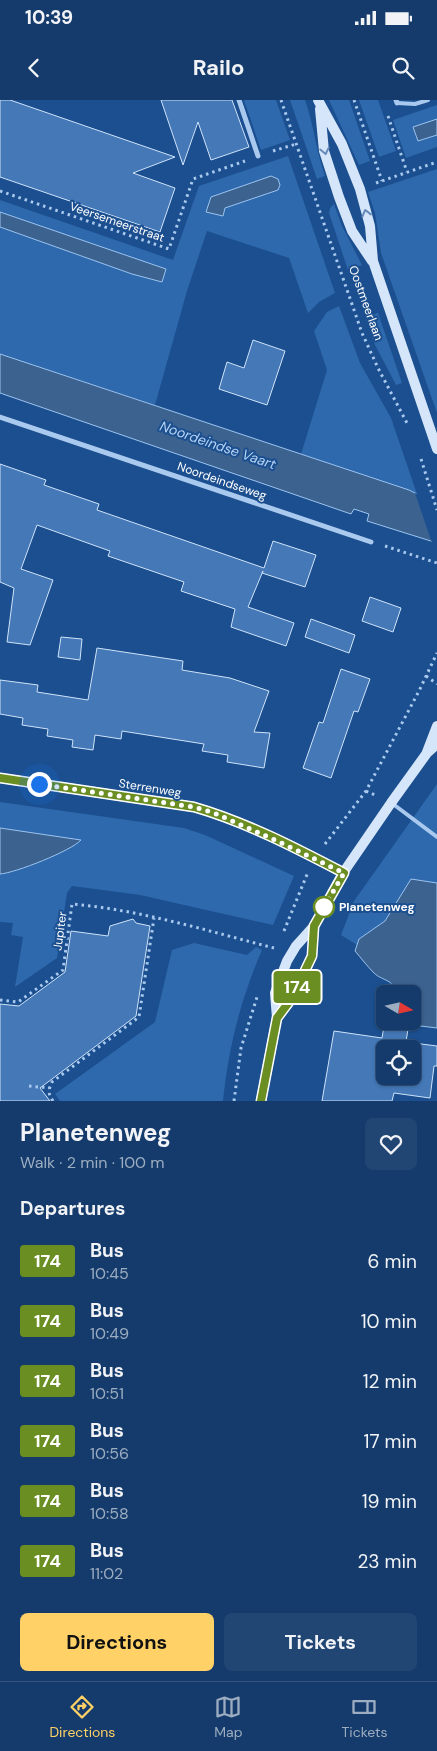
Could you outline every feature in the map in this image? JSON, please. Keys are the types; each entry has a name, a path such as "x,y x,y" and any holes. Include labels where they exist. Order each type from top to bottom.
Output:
{"street":[{"path":"239,100 258,156"},
{"name":"Oostmeerlaan","path":"319,101 324,151 339,197 352,232 373,261"},
{"name":"Oostmeerlaan","path":"319,101 342,144 360,189 370,226 373,261 437,449"},
{"name":"Noordeindseweg","path":"0,417 371,542"},
{"path":"427,753 437,726"},
{"path":"262,1101 277,1018 275,993 284,966 296,946 314,926 344,873 391,803 427,753 437,744"},
{"name":"Sterrenweg","path":"0,778 194,807 214,813 344,873"},
{"path":"277,1018 292,998 312,956 314,926"}],"lane":[{"path":"396,102 416,104 428,100"},
{"path":"391,803 437,837"}],"path":[{"name":"Oostmeerlaan","path":"281,100 362,333 410,429"},
{"path":"354,100 382,181"},
{"path":"396,102 385,107 407,172"},
{"name":"Veersemeerstraat","path":"0,191 169,249 194,180 296,144"},
{"path":"419,455 437,510"},
{"path":"371,542 437,563"},
{"path":"314,858 366,791 437,653"},
{"path":"426,676 437,684"},
{"name":"Jupiter","path":"0,1000 18,1002 63,970 72,904 97,906 154,918 276,949"},
{"path":"53,1101 49,1088 52,1082 139,1017 154,918"},
{"path":"29,1086 49,1088"}],"shaded area":[{"path":"244,100 276,100 290,140 261,150"},
{"path":"290,100 305,100 325,176 317,179"},
{"path":"329,100 349,100 370,161 359,165"},
{"path":"359,100 378,100 396,151 379,157"},
{"path":"437,105 437,119 413,127 418,141 437,135 437,147 406,158 393,120"},
{"path":"288,156 335,293 319,302 308,313 289,258 207,231 187,291 155,405 0,354 0,227 132,274 166,269 0,212 0,200 173,260 199,186"},
{"path":"437,169 437,413 381,253 375,213 368,192"},
{"path":"334,204 342,226 362,265 348,270 329,213 330,208"},
{"path":"339,306 360,363 391,418 417,494 301,454 327,370 314,331 327,312"},
{"path":"378,313 402,383 396,385 375,345 365,317"},
{"path":"437,784 437,883 411,879 385,921 359,939 357,945 341,935 354,901"},
{"path":"0,802 184,828 205,835 294,876 273,925 140,895 72,886 67,893 57,958 15,987 23,937 11,935 13,923 0,922 0,874 40,861 81,841 0,828"},
{"path":"194,943 247,955 256,947 262,950 247,987 236,1024 223,1101 60,1101 55,1094 155,1022 172,950"}],"water":[{"path":"437,119 437,135 418,141 413,127"},
{"path":"271,176 278,179 280,185 278,190 225,208 223,216 206,212 211,197"},
{"path":"0,212 166,269 162,282 132,274 0,227"},
{"name":"Noordeindse Vaart","path":"0,354 409,490 417,494 434,542 367,521 369,514 354,509 351,514 0,393"},
{"path":"0,828 81,840 66,850 42,861 18,870 0,874"},
{"path":"411,879 437,883 437,1028 421,1026 421,985 392,985 377,976 355,951 359,939 385,921"}],"pier":[{"path":"415,493 437,500 437,544 432,543"}],"building":[{"path":"0,100 10,100 175,157 133,173 175,188 160,232 0,177"},
{"path":"161,100 232,100 249,147 211,160 198,122 183,165"},
{"path":"253,340 285,351 267,405 219,389 227,362 244,368"},
{"path":"0,464 46,480 44,485 99,504 97,510 264,568 273,541 316,555 305,587 262,573 248,607 294,623 286,646 231,627 235,609 181,591 184,582 108,556 110,551 37,525 21,569 53,580 30,645 7,642 14,588 0,582"},
{"path":"370,597 401,608 393,632 362,621"},
{"path":"311,619 355,635 349,653 305,637"},
{"path":"61,637 82,639 80,660 58,657"},
{"path":"97,648 183,661 182,670 230,678 269,691 254,732 270,733 264,768 227,762 228,755 202,751 204,744 122,731 121,739 95,735 93,750 72,747 73,740 47,736 48,729 22,725 23,718 0,714 0,680 38,685 37,692 88,700"},
{"path":"341,669 370,679 358,712 354,711 331,778 303,768 319,722 323,723"},
{"path":"133,919 136,923 150,926 136,1016 40,1088 50,1101 0,1101 0,1004 19,1006 65,972 71,931 108,936 110,926"},
{"path":"383,1030 408,1030 406,1040 376,1040 376,1085 421,1085 421,1044 437,1046 437,1066 434,1066 430,1098 394,1093 392,1101 322,1101 334,1031 382,1038"}],"bus line":[{"name":"174","path":"0,778 194,807 214,813 344,873 314,926 312,956 292,998 277,1018 261,1101"}],"place":[{"name":"Planetenweg","path":"324,907"}],"route":[{"path":"39,784 194,807 214,813 344,873 323,909 324,907"}]}
